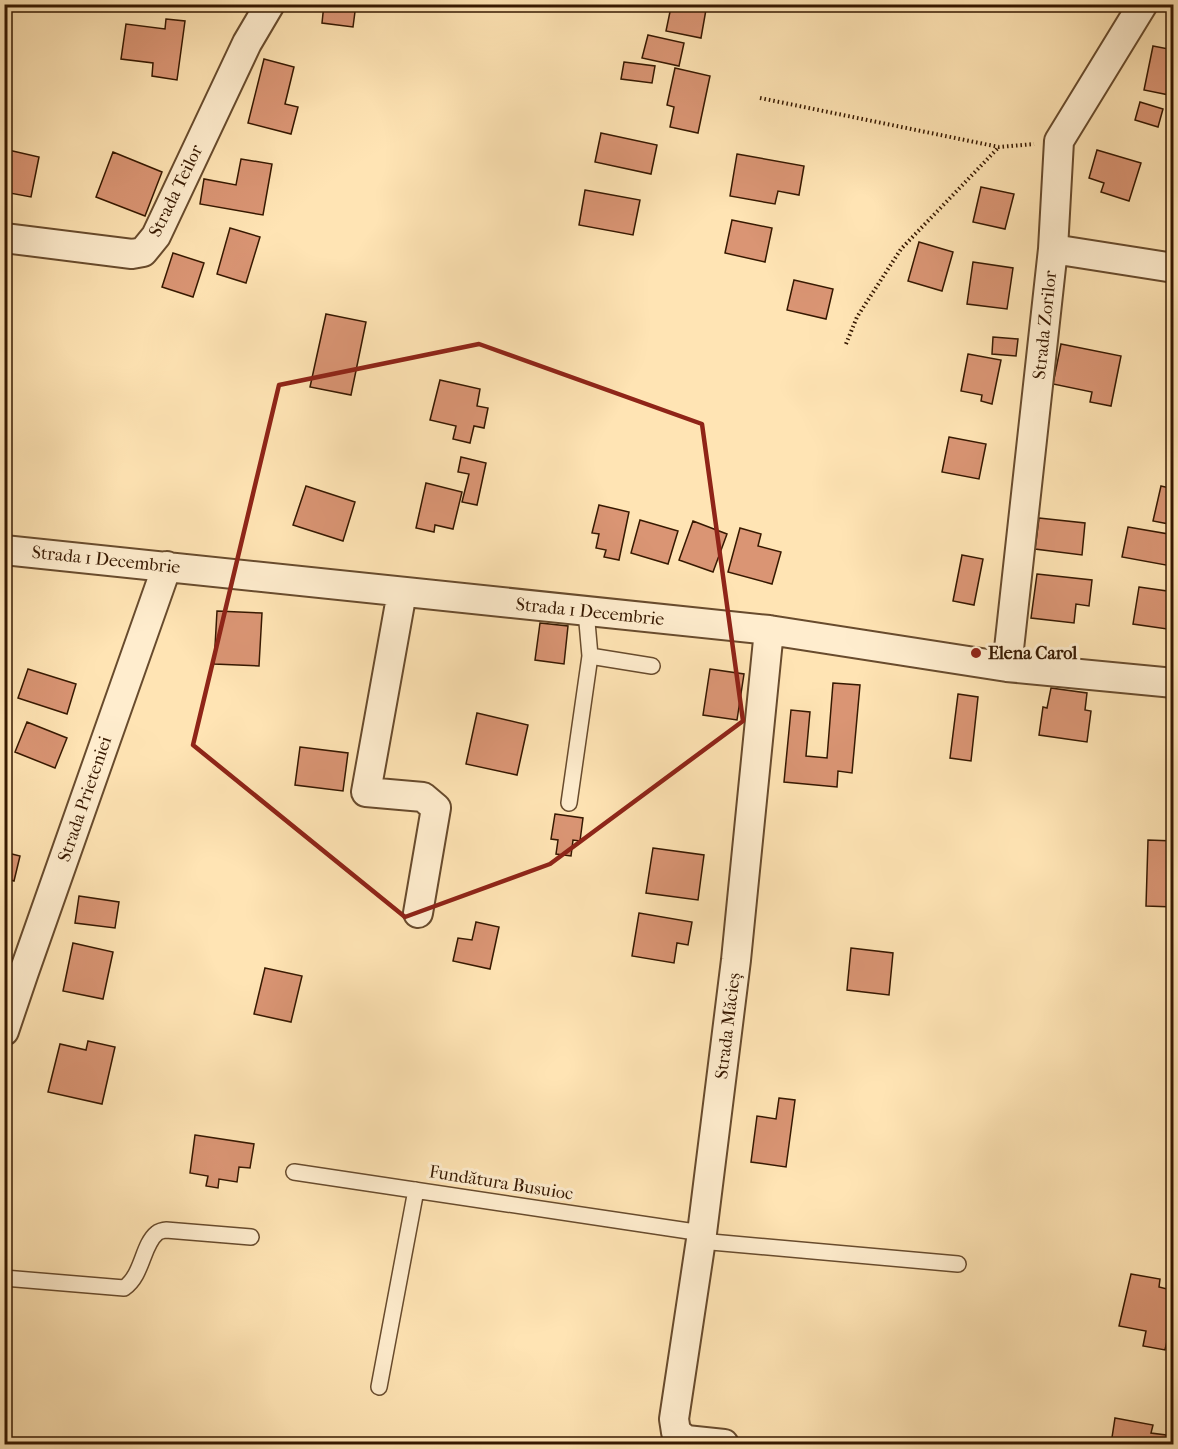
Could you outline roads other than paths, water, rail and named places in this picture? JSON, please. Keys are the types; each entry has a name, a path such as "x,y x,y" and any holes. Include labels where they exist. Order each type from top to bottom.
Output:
{"street":[{"name":"Strada Teilor","path":"4,238 132,254 143,252 156,236 247,43 270,4"},
{"name":"Strada Zorilor","path":"1007,667 1053,249 1059,141 1143,4"},
{"path":"1053,249 1173,268"},
{"name":"Strada 1 Decembrie","path":"4,550 769,630 1007,667 1173,683"},
{"name":"Strada Prieteniei","path":"4,1031 14,970 167,566"},
{"path":"402,592 366,792 423,797 436,808 418,913"},
{"name":"Strada Măcieș","path":"724,1444 686,1440 676,1432 674,1419 701,1237 736,960 769,630"}],"lane":[{"path":"569,803 590,656 586,611"},
{"path":"590,656 652,666"},
{"name":"Fundătura Busuioc","path":"294,1172 701,1237 958,1264"},
{"path":"379,1387 416,1190"},
{"path":"4,1278 124,1288 131,1284 157,1232 166,1230 250,1237"}],"place":[{"name":"Elena Carol","path":"976,653"}]}
